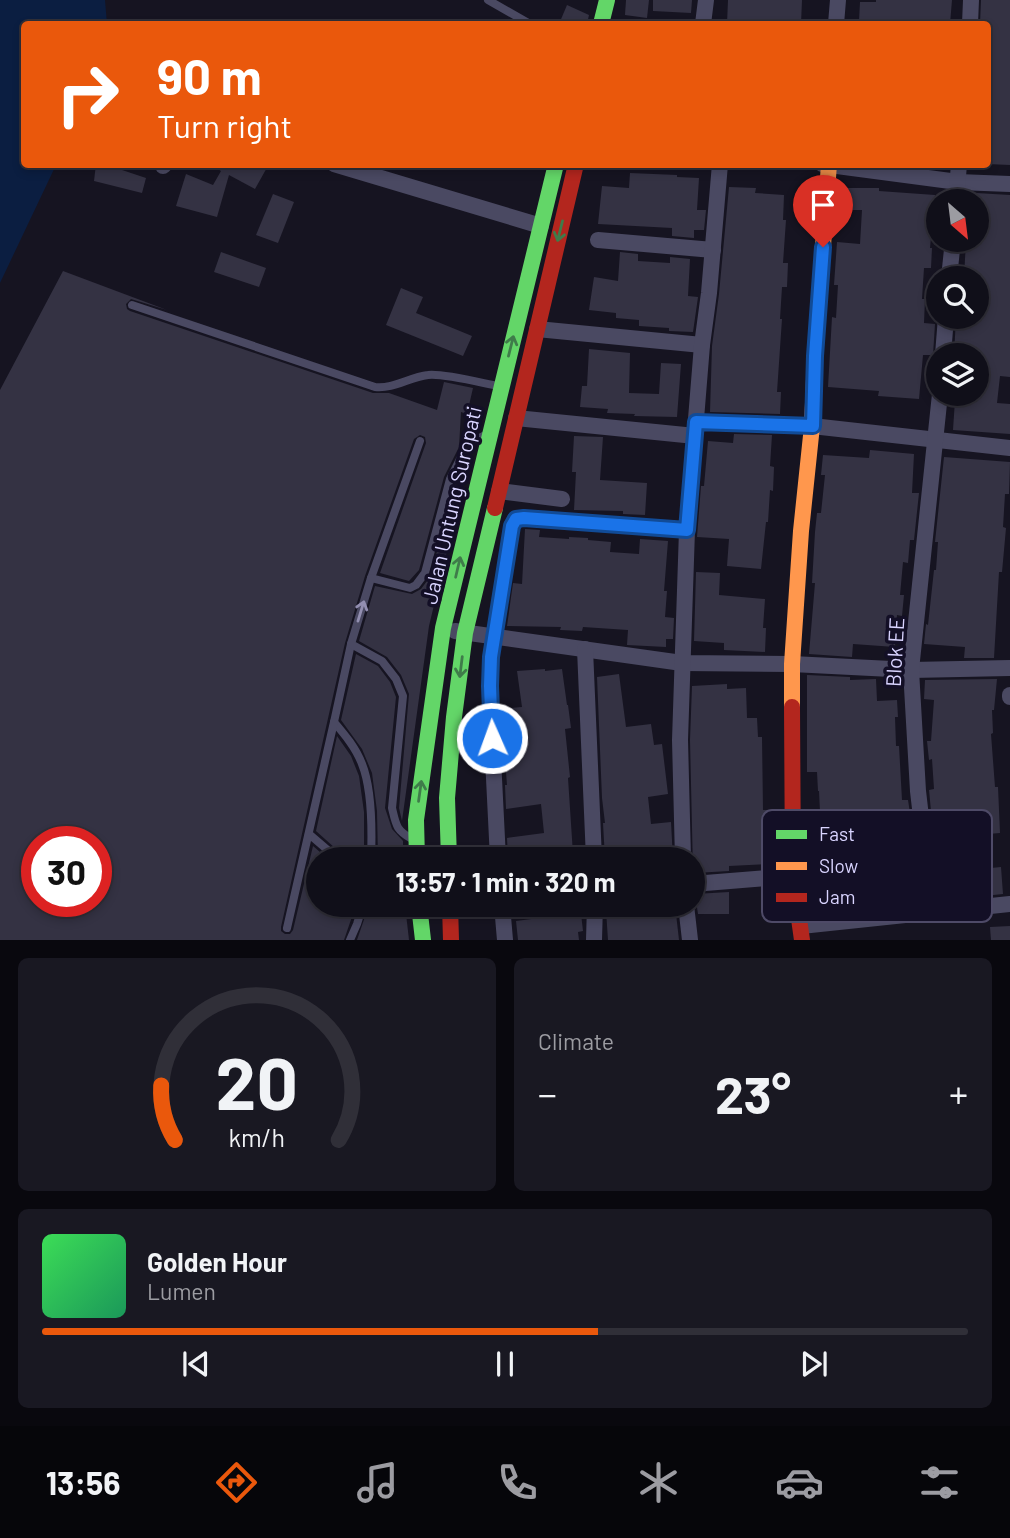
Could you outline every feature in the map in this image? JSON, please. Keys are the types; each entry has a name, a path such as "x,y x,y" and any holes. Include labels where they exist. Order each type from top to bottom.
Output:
{"main road":[{"path":"602,21 605,2"},
{"name":"Jalan Untung Suropati","path":"417,847 416,820 443,628 555,168"},
{"name":"Jalan Untung Suropati","path":"449,847 447,798 465,633 575,168"},
{"path":"793,810 792,664 801,531 813,426 815,356 829,168"},
{"path":"420,917 423,940"},
{"path":"451,917 452,940"}],"street":[{"path":"703,21 706,0"},
{"path":"836,21 838,0"},
{"path":"970,21 971,0"},
{"path":"347,168 541,226"},
{"path":"683,847 680,740 687,530 720,168"},
{"path":"852,168 958,182 1010,184"},
{"path":"957,189 959,168"},
{"path":"598,240 713,250"},
{"path":"537,329 702,345"},
{"name":"Blok EE","path":"920,810 911,670 939,406"},
{"path":"516,418 696,429 813,426 1010,448"},
{"path":"499,491 562,499"},
{"path":"497,847 491,657 512,526 516,519 687,530"},
{"path":"443,628 682,663 792,664 911,670 1010,668"},
{"path":"585,649 593,847"},
{"path":"705,883 762,878"},
{"path":"992,906 1010,904"},
{"path":"503,917 505,940"},
{"path":"594,940 595,917"},
{"path":"687,917 690,940"},
{"path":"802,933 870,922"}],"lane":[{"path":"488,0 525,21"},
{"path":"132,305 375,387 390,387 431,374 501,386"},
{"path":"371,578 410,588 416,585 425,573 450,479 467,445 489,433 511,439"},
{"path":"287,928 351,644 371,578 420,441"},
{"path":"351,644 382,661 396,679 403,696 392,808 396,826 402,834 417,842"},
{"path":"334,722 348,738 366,775 371,847"},
{"path":"309,834 324,847"},
{"path":"351,940 359,917"}],"water":[{"path":"0,0 105,0 107,21 21,21 21,168 55,168 0,283"}],"building":[{"path":"626,0 649,0 647,18 625,15"},
{"path":"653,0 692,0 691,13 653,11"},
{"path":"728,0 802,0 801,21 727,21"},
{"path":"952,0 950,21 859,21 860,2"},
{"path":"981,0 1010,0 1010,165 991,164 991,21 980,21"},
{"path":"567,5 589,15 588,21 560,21"},
{"path":"96,168 116,168 146,178 142,193 94,181"},
{"path":"216,168 267,168 255,189 229,175 217,217 176,206 186,174 213,185 221,171"},
{"path":"630,173 699,178 697,210 706,210 704,230 694,230 694,238 672,236 672,228 598,224 602,186 629,188"},
{"path":"729,187 756,188 755,193 784,195 783,220 786,220 783,263 788,263 787,287 782,287 780,319 777,392 781,392 780,414 710,412 712,346"},
{"path":"843,188 879,188 879,191 926,194 926,252 932,252 931,266 924,268 922,299 925,299 926,329 935,329 934,343 926,343 926,355 923,355 919,399 878,396 879,391 828,387 832,317 836,318 838,285 834,285 837,242 860,244 862,210 842,210"},
{"path":"273,194 294,202 278,243 256,235"},
{"path":"989,194 1010,195 1010,377 1000,376 997,403 1010,404 1010,434 953,430 955,406 989,406 989,343 955,343 955,329 989,329 989,266 965,266 965,252 989,252"},
{"path":"221,252 266,268 259,287 214,272"},
{"path":"620,252 638,254 638,261 670,263 670,257 690,259 688,296 698,297 693,332 639,326 639,320 616,318 616,313 589,310 594,277 618,281"},
{"path":"63,271 167,310 131,299 126,304 130,311 373,393 389,393 437,410 444,382 473,388 467,414 461,412 459,447 444,477 419,570 409,581 380,573 426,443 425,437 420,435 414,439 365,576 345,643 281,927 285,934 290,934 293,930 306,875 306,917 352,917 344,940 0,940 0,390"},
{"path":"401,288 423,297 416,313 472,336 463,356 386,325"},
{"path":"589,349 630,353 629,393 659,394 661,363 681,364 677,417 634,416 635,414 607,413 608,409 580,407 582,386 587,386"},
{"path":"734,434 772,435 770,466 774,467 773,491 770,490 761,569 727,566 729,539 697,537 708,441 733,443"},
{"path":"574,436 603,437 600,480 647,483 645,515 623,514 623,511 574,510"},
{"path":"870,450 914,454 912,493 919,493 914,540 910,540 908,563 903,562 900,595 904,595 902,616 897,615 895,647 853,644 852,657 809,654 815,583 812,583 815,532 817,513 821,513 825,475 821,475 823,455 869,458"},
{"path":"944,457 1010,462 1009,494 1005,494 1003,527 1006,528 1002,572 999,572 994,658 964,658 965,647 924,644 936,570 938,542 935,542"},
{"path":"456,483 452,530 429,626 402,821 399,808 409,694 401,675 387,657 359,641 375,586 412,594 421,589 430,577"},
{"path":"525,529 540,530 539,537 588,538 611,542 610,552 639,554 640,539 668,541 665,617 674,618 673,639 666,639 666,647 627,645 628,630 583,627 582,631 560,630 561,627 507,626 513,583 522,584"},
{"path":"696,572 720,573 719,595 765,599 765,652 724,650 724,643 694,641"},
{"path":"356,654 378,666 390,682 396,697 385,808 392,829 403,841 403,847 378,847 372,773 362,749 341,720"},
{"path":"562,669 571,728 565,729 573,847 507,847 507,838 544,833 541,804 506,809 507,785 501,709 522,707 517,671"},
{"path":"619,674 626,727 651,724 654,745 662,744 668,794 648,797 651,824 671,822 672,847 604,847 597,677"},
{"path":"807,675 850,677 850,680 876,679 877,701 897,700 896,746 899,746 902,800 908,800 910,810 820,810 817,772 807,772"},
{"path":"997,679 991,734 995,787 998,787 1000,833 992,834 992,810 931,810 929,790 934,789 932,759 929,760 927,741 931,741 934,700 924,699 925,680"},
{"path":"727,684 727,689 746,688 747,718 757,718 758,737 762,737 762,864 729,866 729,871 705,872 705,847 692,847 690,740 692,686"},
{"path":"337,736 351,756 359,776 364,812 364,847 334,847 316,831"},
{"path":"1001,867 1003,894 992,895 992,868"},
{"path":"729,892 729,914 705,914 705,893"},
{"path":"365,917 406,917 409,940 357,940"},
{"path":"581,917 583,931 578,932 579,940 518,940 516,921"},
{"path":"606,917 676,917 679,940 608,940"},
{"path":"1010,926 1010,940 991,940 990,927"}],"traffic: fast":[{"path":"602,21 607,0"},
{"path":"417,847 416,820 443,628 555,168"},
{"path":"449,847 447,798 465,633 495,508"},
{"path":"420,917 423,940"}],"traffic: slow":[{"path":"792,707 792,664 801,531 812,426 829,168"}],"traffic: jam":[{"path":"495,508 575,168"},
{"path":"792,707 793,810"},
{"path":"450,917 451,940"},
{"path":"799,922 802,940"}],"route":[{"path":"492,738 491,657 512,526 516,519 687,530 696,422 813,426 823,247"}]}
